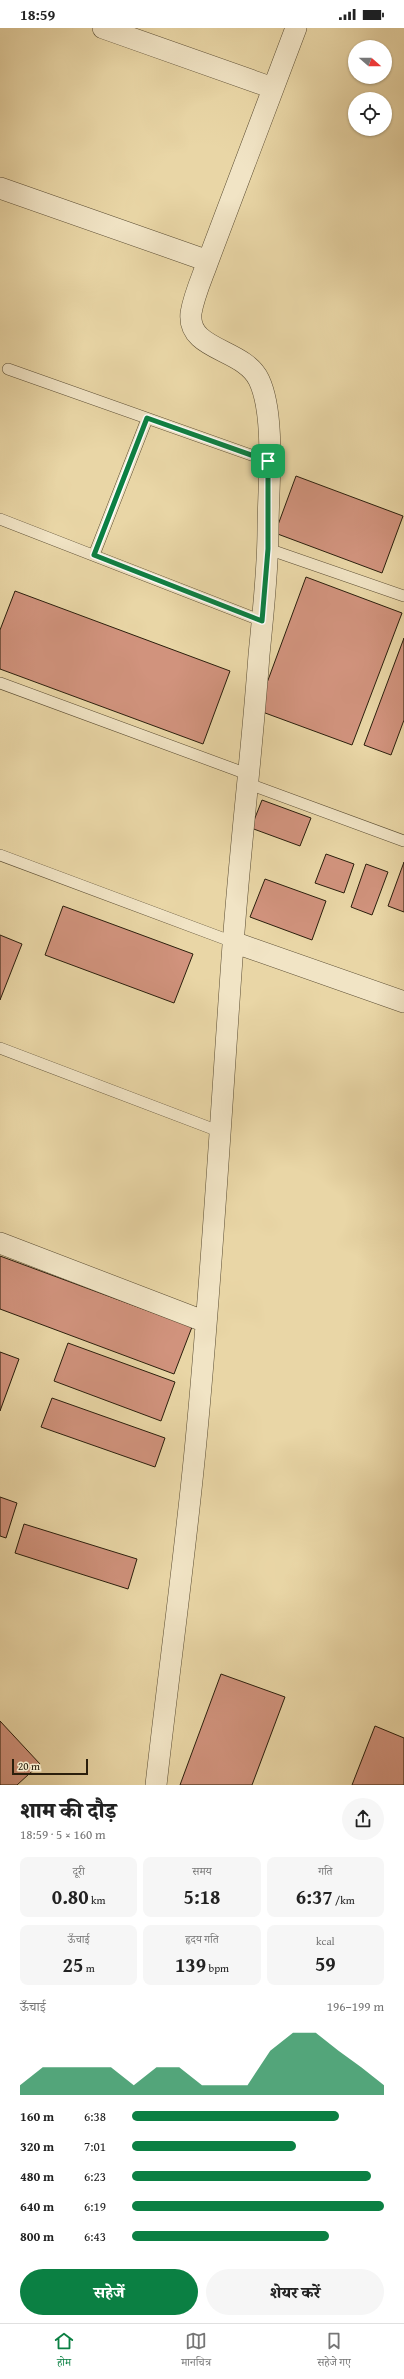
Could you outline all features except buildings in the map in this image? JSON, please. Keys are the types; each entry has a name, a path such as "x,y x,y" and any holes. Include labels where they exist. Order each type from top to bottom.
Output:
{"street":[{"path":"103,28 274,88"},
{"path":"156,1785 196,1444 221,1132 233,942 249,779 268,549 268,461 266,412 259,381 252,368 243,361 203,341 192,328 192,310 208,261 296,28"},
{"path":"0,188 208,261"},
{"path":"233,942 404,1002"},
{"path":"0,1243 206,1322"}],"lane":[{"path":"8,369 268,461"},
{"path":"94,555 147,418"},
{"path":"0,519 262,621"},
{"path":"268,549 404,596"},
{"path":"0,684 249,779 404,841"},
{"path":"0,855 233,942"},
{"path":"0,1048 221,1132"}],"route":[{"path":"147,418 268,461 268,549 262,621 94,555 147,418"}]}
